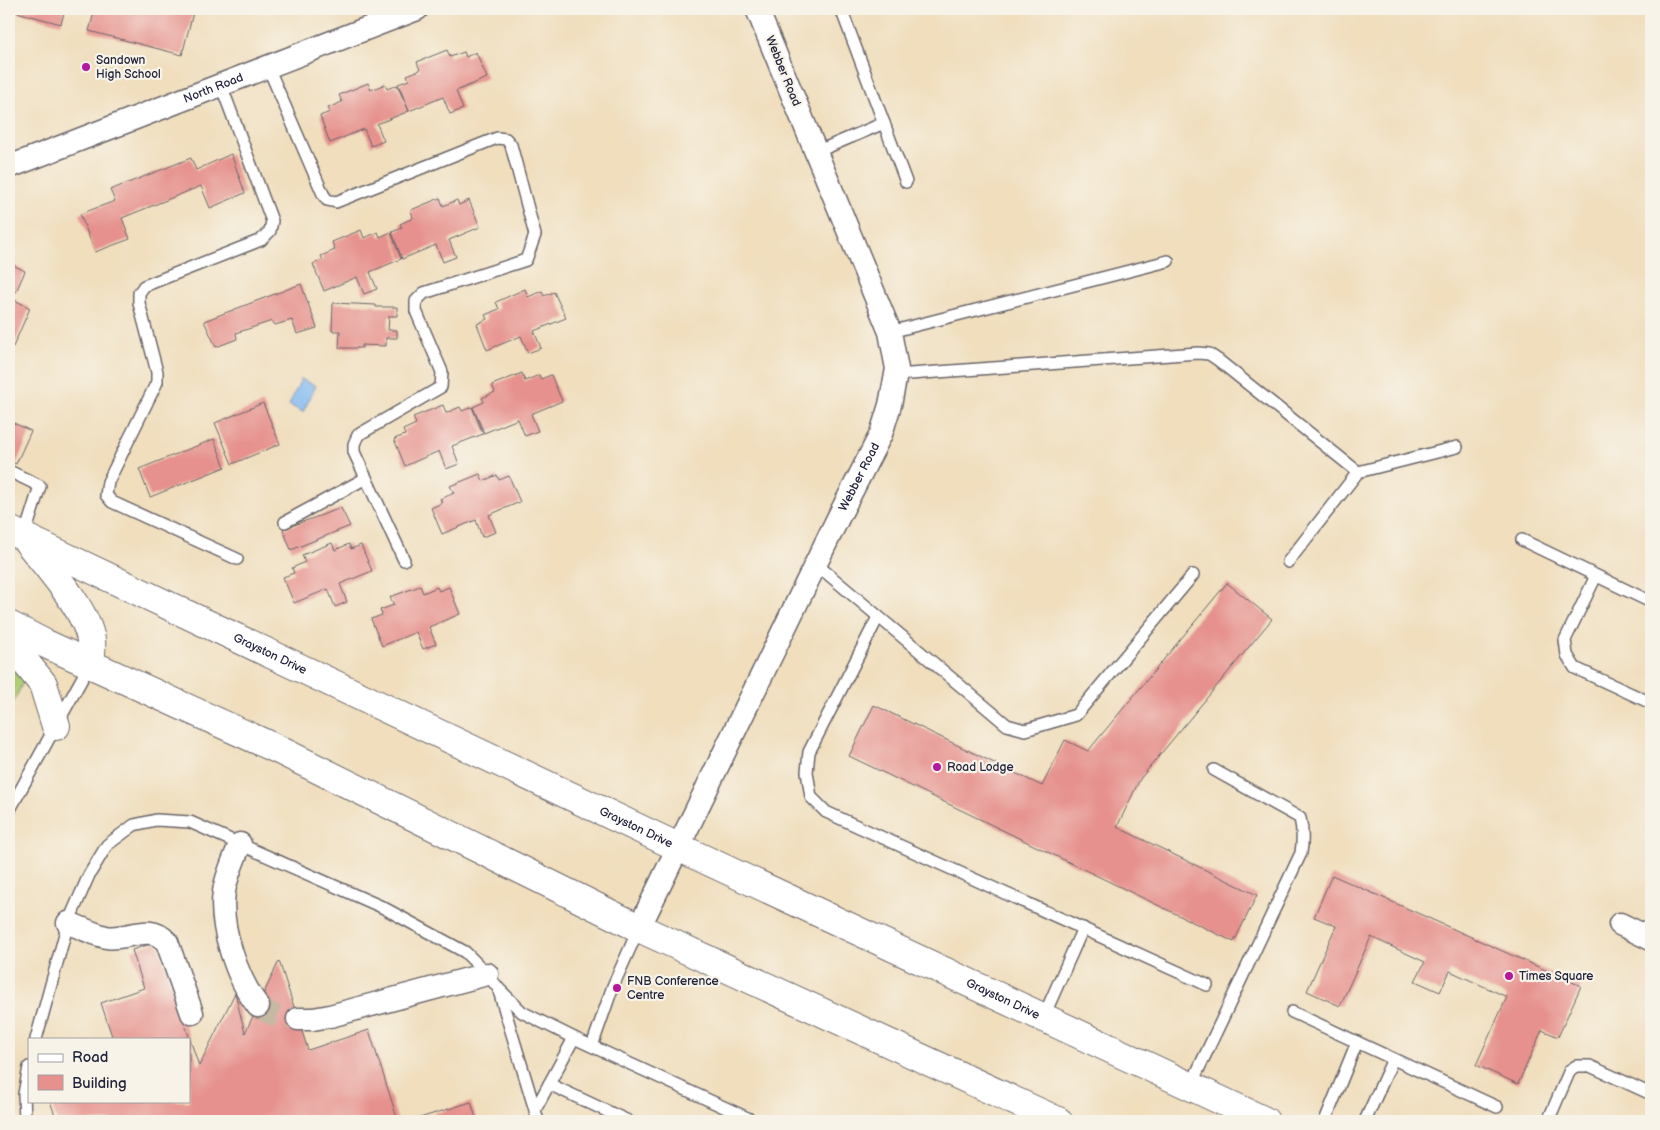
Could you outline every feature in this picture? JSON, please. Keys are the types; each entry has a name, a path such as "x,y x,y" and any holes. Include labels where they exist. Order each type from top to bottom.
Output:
{"main road":[{"path":"16,533 69,595 81,613 91,640 90,664"},
{"name":"Grayston Drive","path":"16,533 678,847 1265,1121"},
{"path":"9,625 46,644 277,749 639,928 1058,1121"},
{"path":"9,642 43,684 56,726"}],"street":[{"name":"North Road","path":"9,167 417,9"},
{"name":"Webber Road","path":"639,928 881,434 890,405 897,369 890,332 758,9"},
{"path":"240,844 224,890 223,899 227,933 234,962 247,989 258,1006"},
{"path":"68,923 106,937 147,932 161,936 167,942 192,1013"},
{"path":"1620,924 1651,939"},
{"path":"298,1019 330,1016 493,981"}],"lane":[{"path":"843,9 843,14 906,182"},
{"path":"268,67 327,200 336,202 496,138 506,139 511,145 534,235 526,260 424,293 416,301 416,311 442,372 441,387 358,434 354,444 354,452 404,560"},
{"path":"221,85 272,221 270,231 261,240 144,286 139,293 139,303 157,372 157,382 108,482 106,495 112,502 237,558"},
{"path":"816,152 884,123"},
{"path":"890,332 1168,261"},
{"path":"896,375 1198,353 1209,354 1358,472"},
{"path":"1288,562 1358,472 1457,447"},
{"path":"9,471 40,486 16,533"},
{"path":"284,522 366,478"},
{"path":"1522,540 1651,602"},
{"path":"816,564 1007,725 1025,730 1076,716 1193,574"},
{"path":"1596,576 1565,640 1567,655 1574,668 1651,703"},
{"path":"878,617 809,752 807,772 811,797 826,812 1207,985"},
{"path":"9,811 13,795 56,726 90,664"},
{"path":"1190,1087 1301,853 1303,838 1300,818 1214,770"},
{"path":"36,1038 68,923 96,862 107,846 134,825 156,820 190,822 382,907 465,952 522,1012 754,1121"},
{"path":"592,1046 613,986 639,928"},
{"path":"1043,1018 1083,928"},
{"path":"493,981 538,1121"},
{"path":"1292,1012 1497,1107"},
{"path":"534,1110 574,1038"},
{"path":"1325,1121 1357,1042"},
{"path":"1365,1121 1393,1059"},
{"path":"1548,1121 1570,1070 1576,1066 1590,1066 1651,1094"},
{"path":"25,1121 24,1094 28,1072"},
{"path":"549,1084 628,1121"}],"green space":[{"path":"9,619 47,634 9,711"}],"water":[{"path":"301,379 316,386 303,412 289,405"}],"building":[{"path":"9,9 65,9 61,24"},
{"path":"95,9 194,9 182,55 89,31"},
{"path":"9,34 13,35 9,48"},
{"path":"447,50 450,57 464,52 466,57 476,52 487,78 456,91 463,109 450,114 443,97 409,111 398,84 409,80 407,75 420,70 417,62"},
{"path":"368,83 371,90 385,84 387,89 397,85 409,111 377,124 384,141 371,146 364,129 330,143 320,116 330,112 328,108 342,102 339,95"},
{"path":"231,154 245,193 210,208 201,186 122,218 130,239 95,252 80,214 115,201 110,190 191,158 196,170"},
{"path":"440,198 443,206 457,200 459,205 469,200 480,227 449,240 456,257 443,262 436,245 402,259 392,232 402,228 400,224 413,218 411,210"},
{"path":"361,230 364,238 378,232 380,237 391,232 401,259 370,272 377,289 364,294 357,277 324,291 313,264 323,260 321,256 335,250 332,242"},
{"path":"9,263 25,271 16,292 9,289"},
{"path":"301,284 317,328 297,334 292,320 275,325 272,321 236,333 237,339 216,347 204,321"},
{"path":"525,289 528,297 542,291 544,296 554,292 566,318 534,331 541,348 528,353 521,336 487,350 477,324 487,319 485,315 499,309 496,302"},
{"path":"9,297 30,308 13,347 9,344"},
{"path":"333,303 397,307 397,316 389,316 388,330 397,330 397,338 386,338 386,346 362,345 362,348 339,348 340,331 332,331"},
{"path":"522,373 525,381 539,375 541,379 551,375 562,401 531,414 538,431 525,436 518,419 484,433 473,407 484,402 482,398 495,392 492,385"},
{"path":"263,403 280,444 232,464 215,423"},
{"path":"443,405 446,413 460,407 462,411 472,407 483,434 452,446 459,464 446,469 439,451 405,466 394,439 405,435 403,430 416,424 413,417"},
{"path":"9,421 31,431 16,464 9,461"},
{"path":"214,439 225,467 150,497 139,469"},
{"path":"480,474 483,481 497,475 499,480 509,476 520,502 489,515 496,532 482,537 476,520 442,534 431,508 442,503 440,499 454,493 450,486"},
{"path":"341,508 350,526 291,550 283,529"},
{"path":"332,543 335,550 349,544 351,549 361,545 372,571 340,584 347,602 335,607 328,589 294,603 283,577 294,573 292,568 305,562 302,555"},
{"name":"Road Lodge","path":"1227,583 1272,619 1140,779 1117,827 1257,895 1234,942 849,756 874,705 1042,786 1065,740 1088,751"},
{"path":"420,586 423,593 437,587 439,591 449,587 460,614 429,627 436,644 423,649 416,632 382,646 371,619 382,615 380,610 394,605 390,597"},
{"name":"Times Square","path":"1332,875 1581,986 1558,1037 1542,1030 1518,1084 1476,1065 1507,997 1450,971 1440,992 1415,981 1425,962 1371,937 1340,1006 1307,991 1336,926 1314,917"},
{"path":"157,942 190,1038 113,1038 101,1003 144,988 132,950"},
{"path":"279,961 308,1050 369,1030 398,1121 57,1121 50,1102 190,1102 190,1039 199,1066 235,993 245,1033"},
{"path":"471,1102 477,1121 410,1121"}],"tunnel":[{"path":"258,1006 276,1016 298,1019"}],"place":[{"name":"Sandown High School","path":"86,67"},
{"name":"Road Lodge","path":"937,767"},
{"name":"Times Square","path":"1509,976"},
{"name":"FNB Conference Centre","path":"617,988"}]}
